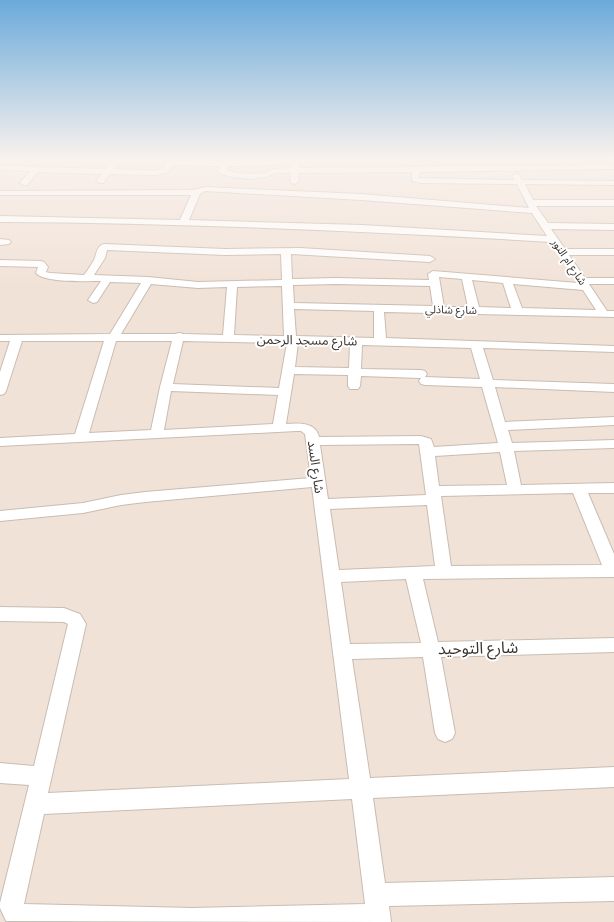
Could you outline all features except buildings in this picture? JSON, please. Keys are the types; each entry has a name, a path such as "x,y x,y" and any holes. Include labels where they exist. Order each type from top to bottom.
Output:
{"street":[{"path":"183,223 192,202"},
{"path":"446,202 532,207 614,203"},
{"name":"شارع ام النور","path":"530,202 584,284 609,314"},
{"path":"0,219 383,229 554,239"},
{"path":"545,226 614,227"},
{"path":"88,277 100,258 101,251 107,247 225,252 286,251 430,257 439,309"},
{"path":"279,428 291,339 286,251"},
{"path":"562,252 614,252"},
{"path":"0,263 38,263 43,265 41,272 45,275 148,280 198,285 466,277 507,281 584,284 614,281"},
{"path":"466,277 474,310"},
{"path":"93,300 108,278"},
{"path":"81,438 112,337 148,280"},
{"path":"507,281 517,310"},
{"path":"228,338 232,284"},
{"name":"شارع شاذلي","path":"288,306 378,309 517,310 609,314"},
{"path":"378,309 380,341"},
{"path":"157,433 166,387 179,336"},
{"name":"شارع مسجد الرحمن","path":"0,338 179,336 614,349"},
{"path":"0,391 17,338"},
{"path":"354,386 356,341"},
{"path":"476,344 506,447 515,489"},
{"path":"288,370 355,372 487,384 614,388"},
{"path":"166,387 285,392"},
{"path":"428,452 506,447 613,446 609,421 500,426"},
{"name":"شارع السد","path":"0,442 296,427 306,429 312,434 378,911"},
{"path":"312,441 421,440 426,443 444,572"},
{"path":"0,516 83,508 121,500 145,497 318,482"},
{"path":"332,576 444,572 613,571 578,488"},
{"path":"321,504 515,489 614,488"},
{"path":"413,573 431,649 445,733"},
{"path":"0,614 72,616 76,619 78,624 34,804 12,903 14,913 20,916 192,920 378,911 614,889"},
{"name":"شارع التوحيد","path":"343,652 614,645"},
{"path":"0,773 42,776"},
{"path":"34,804 614,777"}]}
